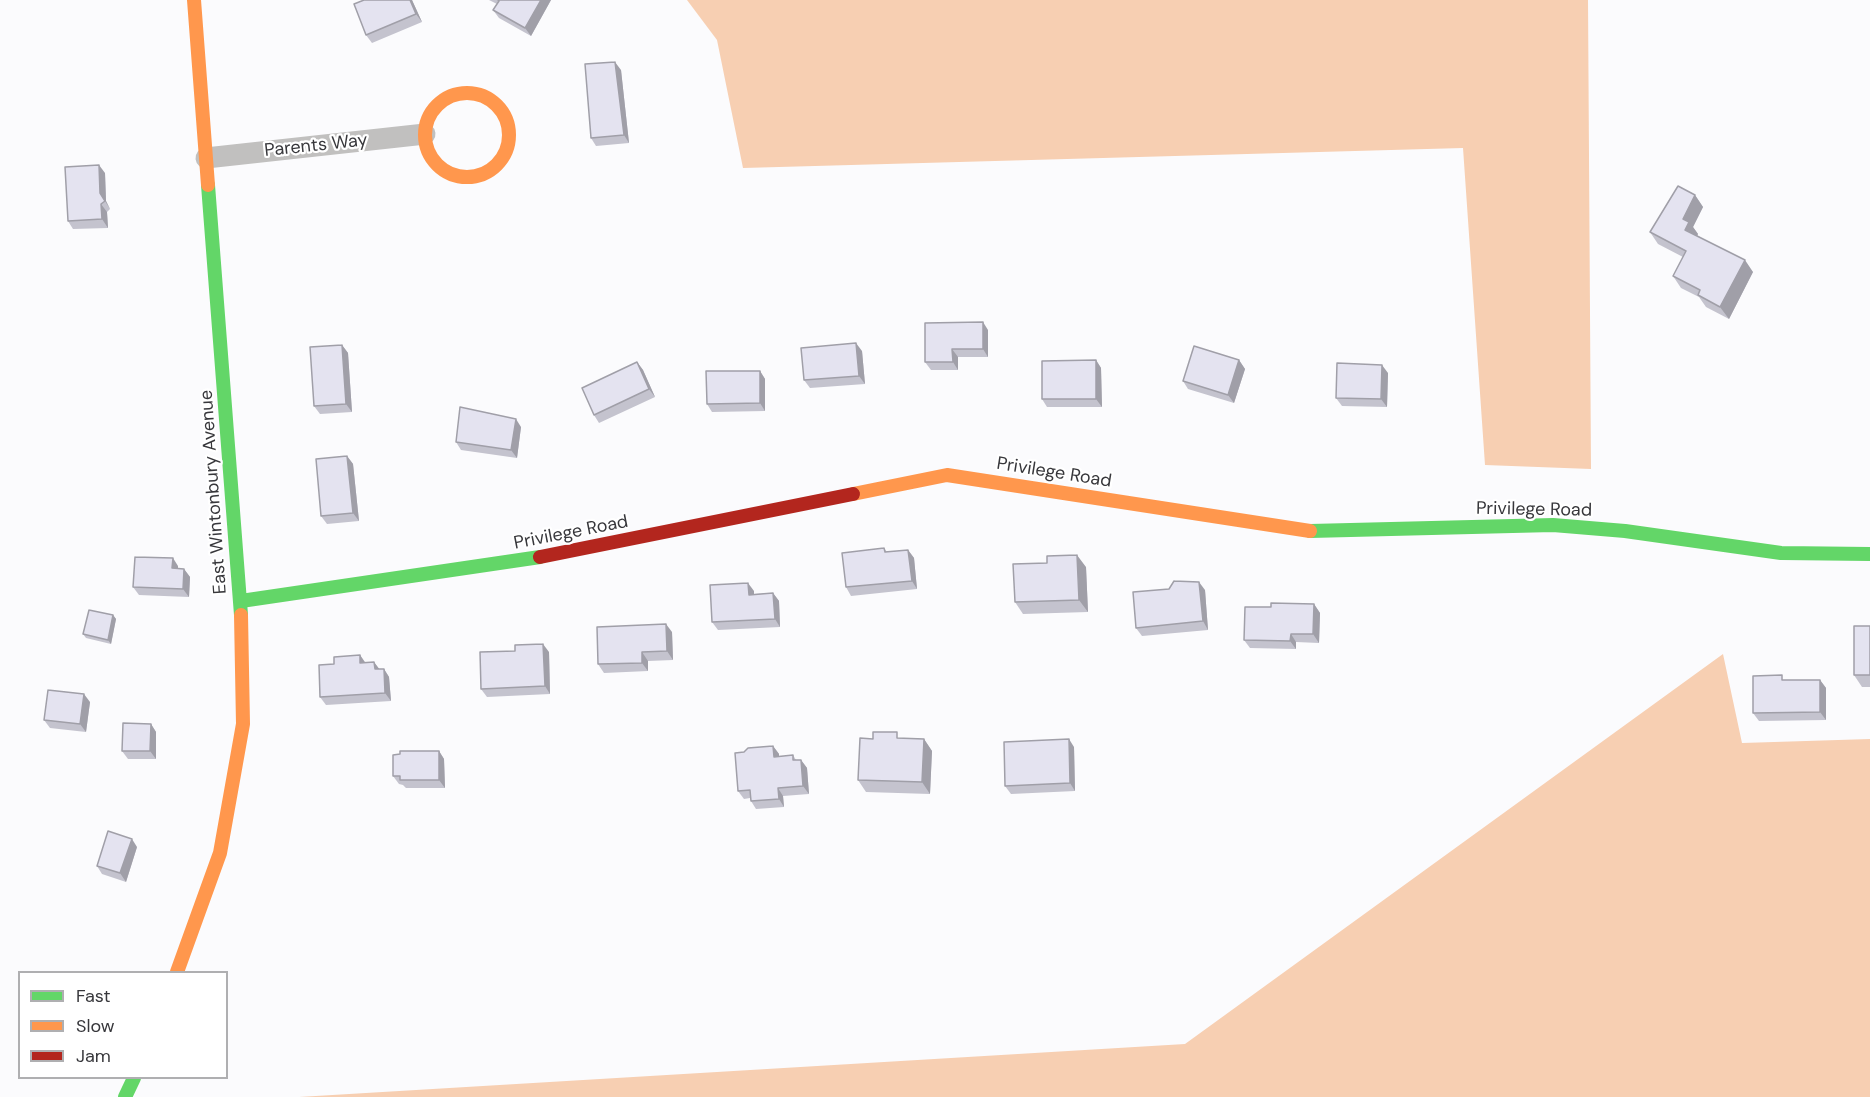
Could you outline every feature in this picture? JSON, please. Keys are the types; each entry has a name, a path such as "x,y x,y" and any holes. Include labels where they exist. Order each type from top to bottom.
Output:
{"street":[{"name":"East Wintonbury Avenue","path":"177,971 220,853 243,724 241,601 194,0"},
{"path":"468,93 492,101 502,111 509,136 507,148 491,169 466,177 453,174 433,159 425,134 434,110 455,94 468,93"},
{"name":"Parents Way","path":"206,158 425,134"},
{"name":"Privilege Road","path":"241,601 517,562 947,475 1316,532 1553,525 1625,531 1781,553 1870,554"},
{"path":"125,1097 133,1079"}],"shaded area":[{"path":"687,0 1588,0 1591,469 1485,465 1463,148 743,168 717,40"},
{"path":"1723,654 1742,743 1870,739 1870,1097 299,1097 1185,1044"}],"building":[{"path":"364,0 410,0 416,14 366,35 354,4"},
{"path":"498,0 541,0 525,28 493,10"},
{"path":"615,62 624,135 591,138 585,64"},
{"path":"99,165 100,193 105,201 101,204 102,219 68,221 65,167"},
{"path":"1678,186 1695,195 1683,219 1689,222 1685,230 1745,260 1720,307 1698,295 1700,290 1673,276 1686,251 1650,232"},
{"path":"983,322 983,349 952,349 953,362 925,362 925,323"},
{"path":"856,343 859,376 804,380 801,348"},
{"path":"342,345 346,404 314,406 310,347"},
{"path":"1194,346 1239,360 1228,395 1183,381"},
{"path":"1096,360 1096,399 1042,399 1042,361"},
{"path":"637,362 649,389 594,415 582,388"},
{"path":"1337,363 1382,365 1381,399 1336,398"},
{"path":"706,371 760,371 760,403 707,404"},
{"path":"460,407 516,419 511,450 456,442"},
{"path":"347,456 353,513 321,516 316,459"},
{"path":"884,548 885,552 908,550 912,581 846,587 842,553"},
{"path":"1077,555 1079,600 1015,602 1013,564 1047,563 1047,556"},
{"path":"135,557 173,558 172,568 184,569 183,589 133,587"},
{"path":"1174,581 1199,582 1203,621 1136,628 1133,592 1169,589"},
{"path":"748,583 749,595 773,593 775,619 712,622 710,585"},
{"path":"1271,603 1314,604 1313,634 1291,634 1290,641 1244,640 1245,607 1271,607"},
{"path":"89,610 113,615 108,640 83,634"},
{"path":"666,624 667,651 642,652 642,663 598,664 597,627"},
{"path":"1854,626 1870,626 1870,675 1854,675"},
{"path":"543,644 545,686 481,689 480,652 515,651 515,645"},
{"path":"360,655 360,663 374,662 375,669 384,669 385,693 320,697 319,665 334,664 334,657"},
{"path":"1782,675 1782,680 1820,680 1820,712 1753,713 1753,676"},
{"path":"48,690 84,694 80,724 44,720"},
{"path":"123,723 151,724 150,751 122,751"},
{"path":"873,732 897,732 897,738 924,739 922,782 858,780 860,738 873,739"},
{"path":"1069,739 1070,783 1005,786 1004,742"},
{"path":"773,746 774,757 793,755 793,760 801,760 803,786 778,788 779,799 751,801 750,790 738,791 735,753 744,752 748,748"},
{"path":"400,751 439,751 439,780 400,780 400,776 393,776 393,755 400,754"},
{"path":"108,831 132,839 120,873 97,866"}],"traffic: fast":[{"path":"208,185 241,615"},
{"path":"1310,531 1553,525 1625,531 1781,553 1870,554"},
{"path":"241,601 540,557"},
{"path":"125,1097 134,1079"}],"traffic: slow":[{"path":"194,0 208,185"},
{"path":"467,93 490,100 502,112 509,135 502,158 490,170 467,177 444,170 432,158 425,135 432,112 444,100 467,93"},
{"path":"853,494 947,475 1310,531"},
{"path":"177,971 220,853 243,724 241,615"}],"traffic: jam":[{"path":"540,557 853,494"}]}
